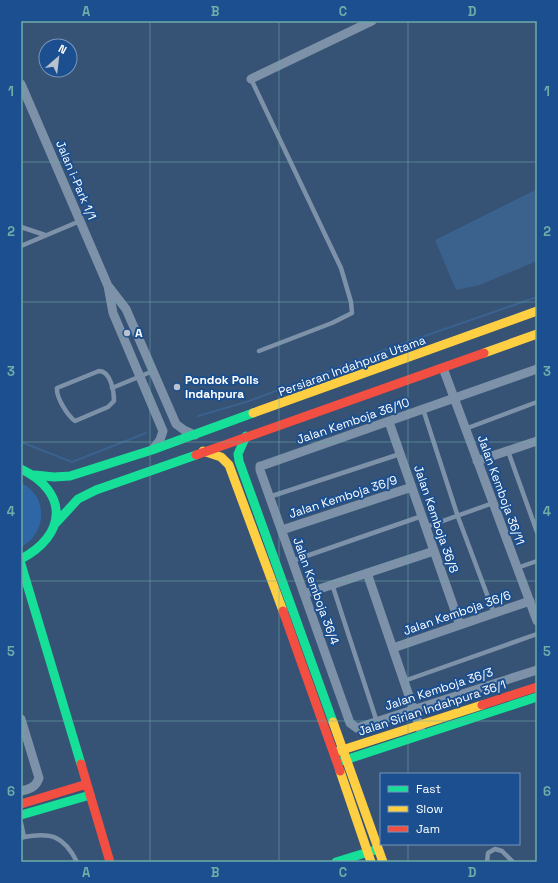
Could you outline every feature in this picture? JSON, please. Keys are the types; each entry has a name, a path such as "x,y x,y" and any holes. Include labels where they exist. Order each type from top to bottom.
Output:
{"main road":[{"name":"Persiaran Indahpura Utama","path":"35,475 54,477 70,476 152,450 537,311"},
{"path":"56,523 78,499 96,490 537,334"},
{"path":"246,436 238,454 239,461 339,751 371,862"},
{"path":"203,452 221,457 229,465 339,751"},
{"path":"21,469 35,475 48,488 56,505 56,523 52,536 43,547 32,555 21,559"},
{"path":"21,564 110,862"},
{"name":"Jalan Sirian Indahpura 36/1","path":"339,751 537,687"},
{"name":"Jalan Sirian Indahpura 36/1","path":"342,761 537,697"},
{"path":"342,761 383,862"},
{"path":"21,804 39,800 87,784"},
{"path":"21,815 90,795"},
{"path":"336,862 378,849"}],"street":[{"path":"252,79 372,21"},
{"name":"Jalan i-Park 1/1","path":"21,84 108,286 113,313 163,432 160,440 152,450"},
{"name":"Jalan i-Park 1/1","path":"108,286 126,309 176,424 195,435"},
{"name":"Jalan Kemboja 36/11","path":"443,368 537,621"},
{"name":"Jalan Kemboja 36/10","path":"260,466 537,369"},
{"name":"Jalan Kemboja 36/8","path":"389,422 460,625"},
{"path":"478,461 537,441"},
{"name":"Jalan Kemboja 36/4","path":"260,466 260,470 350,723"},
{"name":"Jalan Kemboja 36/9","path":"282,530 412,487"},
{"path":"304,594 434,551"},
{"path":"368,573 422,734"},
{"name":"Jalan Kemboja 36/6","path":"393,648 530,601"},
{"name":"Jalan Kemboja 36/3","path":"350,723 357,728 537,670"},
{"path":"21,720 39,778 37,784 32,788 21,791"}],"lane":[{"path":"252,79 341,268 351,302 352,313 332,323 259,351"},
{"path":"21,246 80,221"},
{"path":"21,227 45,235"},
{"path":"99,371 106,374 112,388 114,399 112,404 75,421 70,417 57,390 59,387 99,371"},
{"path":"112,388 153,371"},
{"path":"466,429 537,402"},
{"path":"423,409 458,516 494,614"},
{"path":"508,451 537,532"},
{"path":"270,496 400,454"},
{"path":"426,527 493,503"},
{"path":"292,561 422,516"},
{"path":"517,568 537,561"},
{"path":"332,584 377,722"},
{"path":"404,681 537,634"},
{"path":"21,823 23,838 44,834 55,837 66,845 76,862"},
{"path":"487,862 488,853 495,849 502,851 513,862"}],"shaded area":[{"path":"537,189 537,261 480,285 456,290 435,240"},
{"path":"21,483 30,489 36,497 40,506 41,515 40,524 36,533 30,541 21,547"}],"waterway":[{"path":"198,416 249,401 396,346 537,297"},
{"path":"21,442 72,462 146,433"}],"traffic: fast":[{"path":"35,475 54,477 70,476 152,450 253,413"},
{"path":"246,436 238,454 239,461 333,722"},
{"path":"56,523 78,499 96,490 196,455"},
{"path":"21,469 37,478 48,489 54,501 56,514 54,526 47,538 36,549 21,559"},
{"path":"21,564 81,764"},
{"path":"339,762 537,697"},
{"path":"21,815 90,795"},
{"path":"336,862 375,850"}],"traffic: slow":[{"path":"253,413 537,311"},
{"path":"484,353 537,334"},
{"path":"203,451 221,457 229,465 283,611"},
{"path":"336,752 482,705"},
{"path":"333,722 383,862"},
{"path":"340,771 371,862"}],"traffic: jam":[{"path":"196,455 484,353"},
{"path":"283,611 340,771"},
{"path":"482,705 537,687"},
{"path":"81,764 110,862"},
{"path":"21,804 87,784"}],"place":[{"name":"A","path":"127,333"},
{"name":"Pondok Polis Indahpura","path":"177,387"}]}
